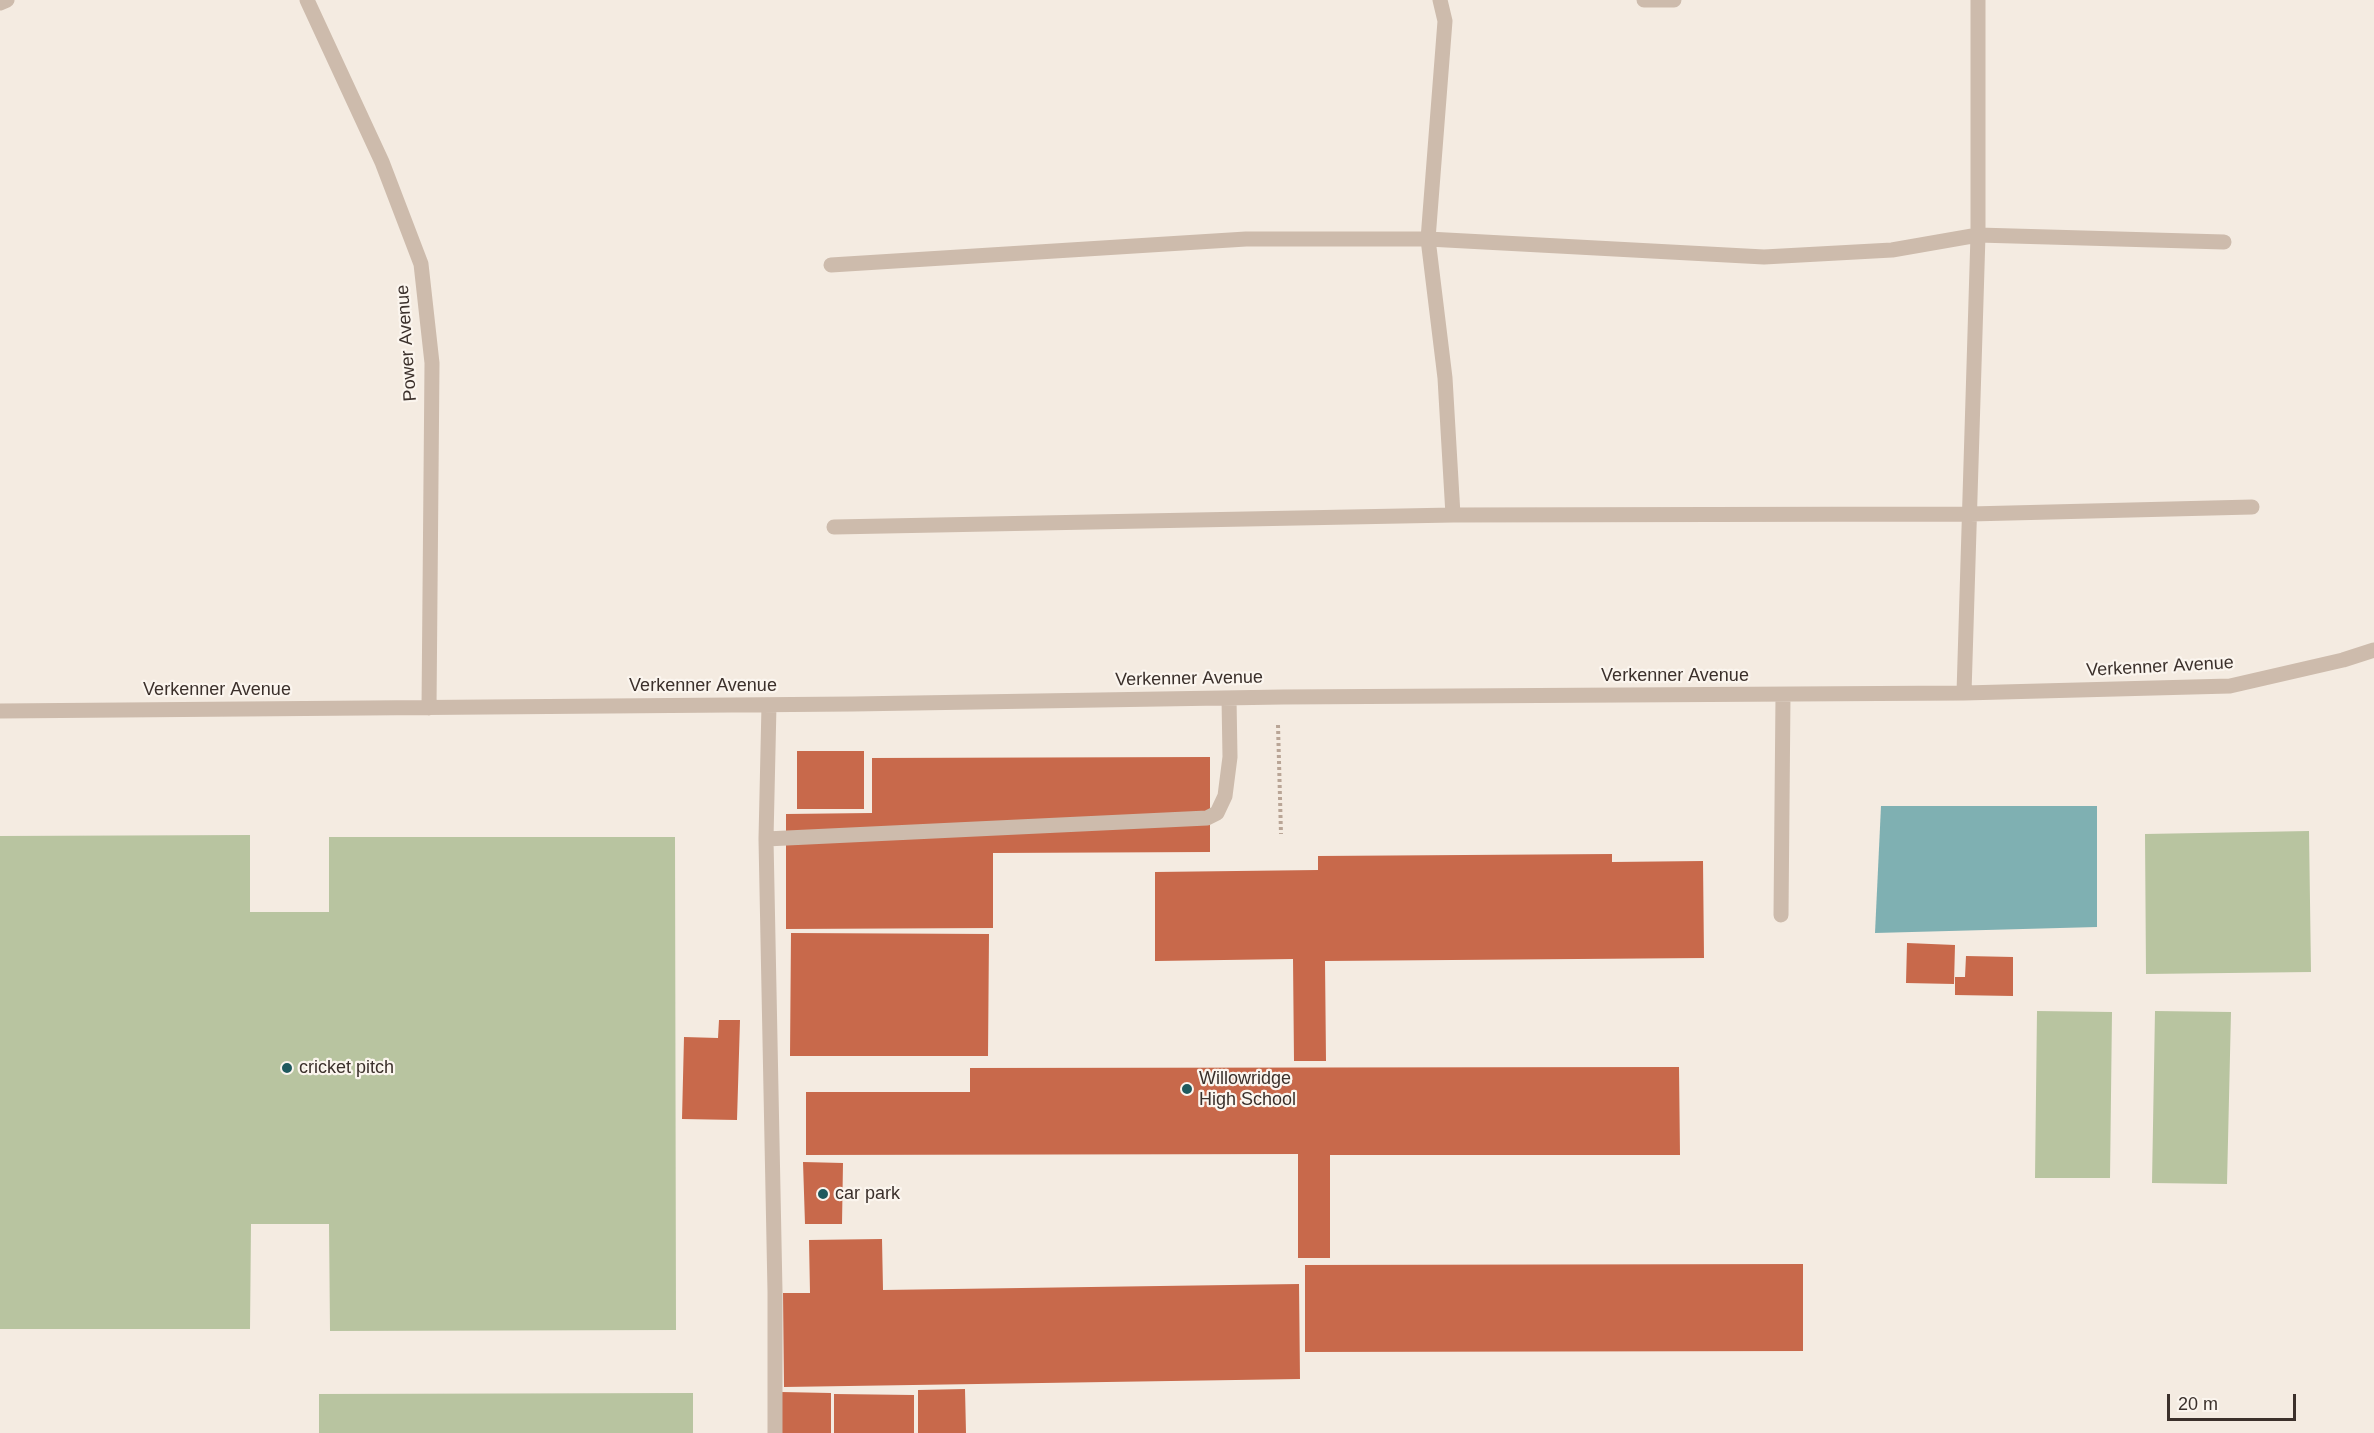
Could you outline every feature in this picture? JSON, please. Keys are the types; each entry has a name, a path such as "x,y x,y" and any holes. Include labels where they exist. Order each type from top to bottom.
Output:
{"street":[{"path":"0,3 8,0"},
{"name":"Power Avenue","path":"307,0 382,162 421,264 432,363 429,708"},
{"path":"1440,0 1445,21 1428,239 1445,378 1453,514"},
{"path":"1644,0 1674,0"},
{"path":"1964,693 1978,235 1978,0"},
{"path":"831,264 1246,239 1428,239 1764,257 1892,250 1978,235 2224,242"},
{"path":"834,527 1453,514 1970,514 2252,507"},
{"name":"Verkenner Avenue","path":"0,711 1964,693 2230,686 2343,660 2374,650"},
{"path":"1781,915 1783,695"},
{"path":"766,839 1207,818 1217,813 1225,796 1230,757 1229,699"},
{"path":"769,705 766,839 775,1433"}],"path":[{"path":"1278,716 1281,834"}],"green space":[{"path":"2309,831 2311,972 2146,974 2145,834"},
{"path":"250,835 250,912 329,912 329,837 675,837 676,1330 330,1331 329,1224 251,1224 250,1329 0,1329 0,836"},
{"path":"2037,1011 2112,1012 2110,1178 2035,1178"},
{"path":"2155,1011 2231,1012 2227,1184 2152,1183"},
{"path":"693,1393 693,1433 319,1433 319,1394"}],"water":[{"path":"1881,806 2097,806 2097,927 1875,933"}],"building":[{"path":"797,751 864,751 864,809 797,809"},
{"path":"1210,757 1210,852 993,853 993,928 786,929 786,814 872,813 872,758"},
{"path":"1612,854 1612,862 1703,861 1704,958 1325,961 1326,1061 1294,1061 1293,959 1155,961 1155,872 1318,870 1318,856"},
{"path":"791,933 989,934 988,1056 790,1056"},
{"path":"1907,943 1955,945 1954,984 1906,983"},
{"path":"1966,956 2013,957 2013,996 1955,995 1955,977 1965,977"},
{"path":"719,1020 740,1020 737,1120 682,1119 684,1037 718,1038"},
{"path":"1679,1067 1680,1155 1330,1155 1330,1258 1298,1258 1298,1154 806,1155 806,1092 970,1092 970,1068"},
{"name":"car park","path":"803,1162 843,1163 842,1224 805,1224"},
{"path":"882,1239 883,1290 1299,1284 1300,1379 784,1387 783,1293 810,1293 809,1240"},
{"path":"1803,1264 1803,1351 1305,1352 1305,1265"},
{"path":"965,1389 966,1433 918,1433 918,1390"},
{"path":"781,1392 831,1393 831,1433 781,1433"},
{"path":"834,1394 914,1395 914,1433 834,1433"}],"place":[{"name":"cricket pitch","path":"287,1068"},
{"name":"Willowridge High School","path":"1187,1089"},
{"name":"car park","path":"823,1194"}]}
